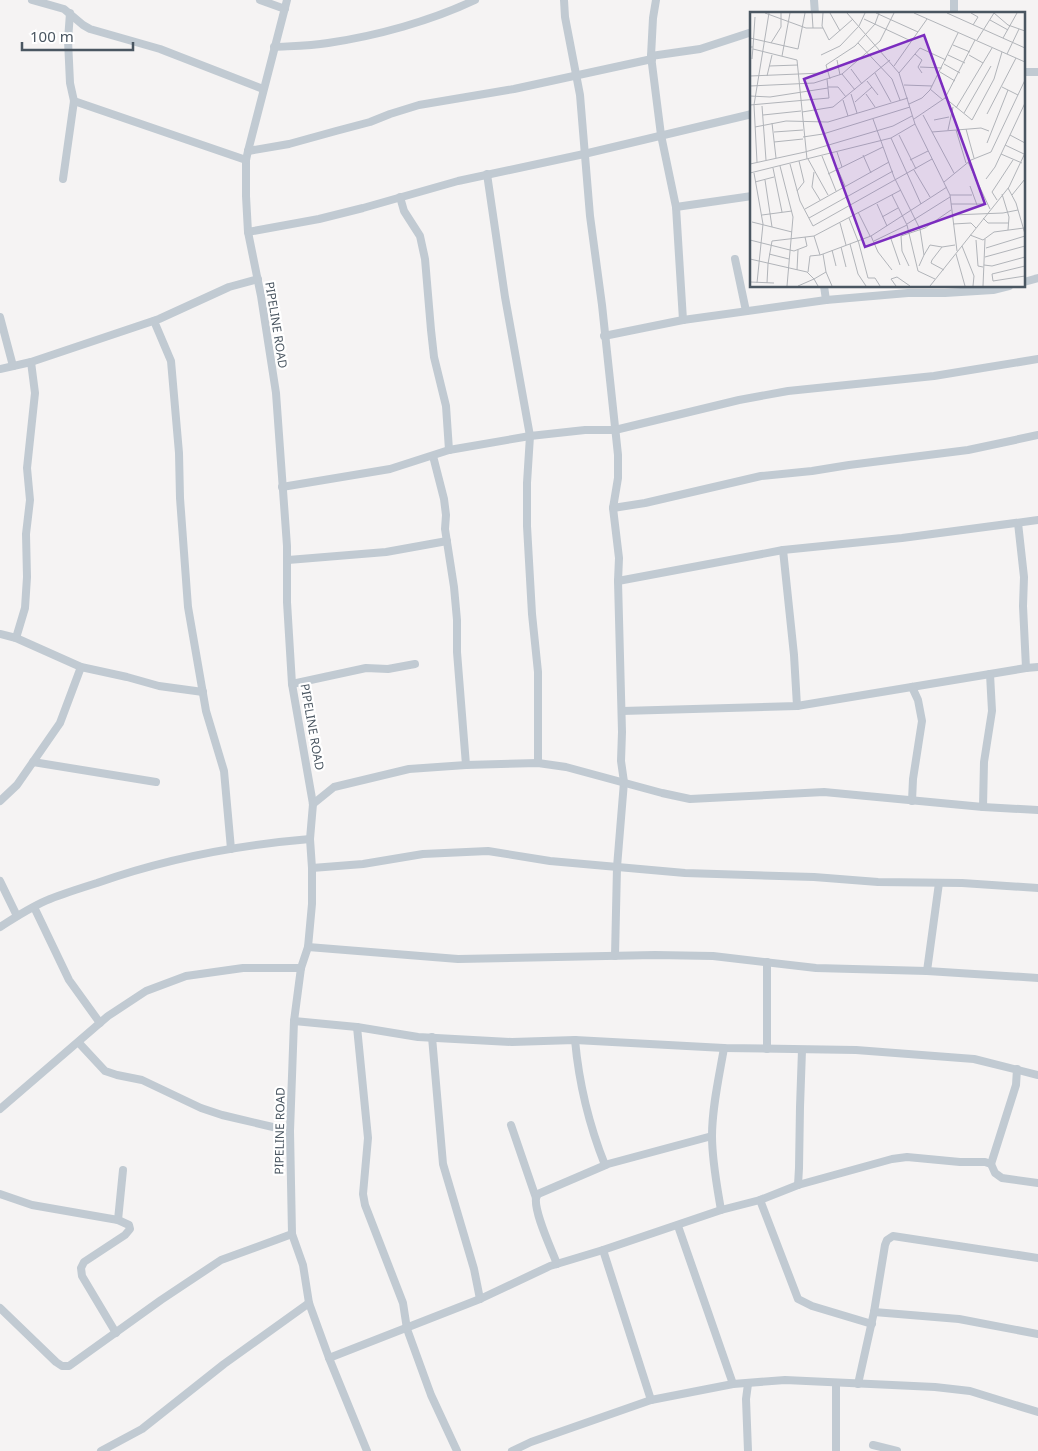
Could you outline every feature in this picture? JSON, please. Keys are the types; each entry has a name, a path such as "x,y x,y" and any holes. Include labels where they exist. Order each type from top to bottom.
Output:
{"street":[{"path":"32,0 64,9 83,25 96,31 160,49 263,89"},
{"path":"260,0 285,9"},
{"name":"PIPELINE ROAD","path":"287,0 248,150 246,160 246,196 248,232 258,279 276,393 288,560 287,602 292,684 312,804 310,839 312,904 308,947 301,968 294,1021 290,1131 292,1234 304,1265 309,1303 329,1358 368,1451"},
{"path":"274,47 328,43 390,30 453,10 475,0"},
{"path":"564,0 565,17 580,95 584,154 618,455 618,478 613,508 619,558 621,761 624,782 617,867 615,956"},
{"path":"656,0 651,58 661,135 676,207 683,320"},
{"path":"63,179 74,101 70,83 70,13"},
{"path":"69,32 83,25"},
{"path":"248,150 288,144 370,122 419,105 577,77 651,58 700,49 750,33"},
{"path":"74,101 246,160"},
{"path":"248,232 328,217 458,181 584,154 750,114"},
{"path":"488,174 505,297 530,436 527,526 532,614 538,672 538,763"},
{"path":"676,207 750,196"},
{"path":"400,197 404,211 420,236 425,259 434,357 446,406 449,450"},
{"path":"735,259 746,311"},
{"path":"0,369 31,362 154,321 229,288 258,279"},
{"path":"824,288 826,300"},
{"path":"604,336 683,320 826,300 908,290 946,293 993,288"},
{"path":"0,317 13,366"},
{"path":"154,321 171,362 179,453 180,498 188,607 206,711 224,771 231,849"},
{"path":"282,487 390,469 449,450 530,436 585,430 615,430 720,404 788,391 934,376 1038,359"},
{"path":"16,638 25,608 27,577 26,534 30,500 26,468 35,393 31,362"},
{"path":"613,508 645,503 761,476 968,450 1038,435"},
{"path":"433,456 446,515 445,529 457,620 457,652 466,765"},
{"path":"618,581 783,550 902,538 1038,520"},
{"path":"1018,523 1024,577 1023,606 1026,668"},
{"path":"288,560 386,552 448,541"},
{"path":"783,550 794,654 797,706"},
{"path":"0,634 16,638 81,667 159,686 204,692"},
{"path":"292,684 366,668 388,669 416,664"},
{"path":"0,801 17,785 60,723 81,667"},
{"path":"622,711 797,706 1038,667"},
{"path":"983,807 984,762 992,711 990,674"},
{"path":"912,687 918,700 922,721 913,779 912,801"},
{"path":"33,762 156,782"},
{"path":"312,804 334,787 409,769 538,763 566,767 690,799 824,792 983,807 1038,810"},
{"path":"0,927 49,899 126,872 208,853 272,842 310,839"},
{"path":"312,868 363,864 423,854 488,851 550,861 685,873 805,876 878,882 1038,888"},
{"path":"0,881 17,916"},
{"path":"927,971 939,883"},
{"path":"34,907 69,980 100,1023"},
{"path":"308,947 458,959 713,956 816,968 927,971 1038,978"},
{"path":"767,962 767,1049"},
{"path":"0,1109 100,1023 146,991 186,976 243,968 301,968"},
{"path":"294,1021 357,1027 418,1037 512,1042 575,1040 724,1048 856,1050 974,1059 1038,1075"},
{"path":"357,1027 368,1138 364,1200 403,1303 407,1329 431,1395 457,1451"},
{"path":"432,1037 443,1164 474,1269 480,1299"},
{"path":"575,1040 578,1071 592,1132 605,1165"},
{"path":"79,1042 105,1071 117,1076 142,1080 201,1108 222,1115 290,1131"},
{"path":"721,1210 712,1136 714,1103 724,1048"},
{"path":"798,1185 802,1050"},
{"path":"1017,1069 1016,1086 991,1164 995,1173 1002,1178 1038,1183"},
{"path":"511,1125 536,1198"},
{"path":"557,1264 537,1213 535,1204 538,1194 605,1165 712,1136"},
{"path":"329,1358 480,1299 557,1264 678,1226 721,1210 760,1200 798,1185 892,1159 907,1157 991,1164"},
{"path":"118,1220 123,1170"},
{"path":"0,1194 32,1205 118,1220 129,1225 130,1230 125,1235 84,1262 81,1268 82,1276 116,1333"},
{"path":"760,1200 798,1299 812,1306 872,1324"},
{"path":"678,1226 733,1384"},
{"path":"0,1308 42,1350 62,1366 69,1366 161,1300 221,1260 292,1234"},
{"path":"858,1384 872,1324 885,1245 893,1236 1038,1258"},
{"path":"603,1250 651,1400"},
{"path":"101,1451 142,1429 224,1364 309,1303"},
{"path":"874,1312 959,1319 1038,1334"},
{"path":"512,1451 531,1442 651,1400 733,1384 785,1380 935,1387 970,1391 1038,1412"},
{"path":"836,1382 836,1451"},
{"path":"748,1384 746,1399 748,1451"},
{"path":"114,1444 120,1451"},
{"path":"873,1445 897,1451"}]}
